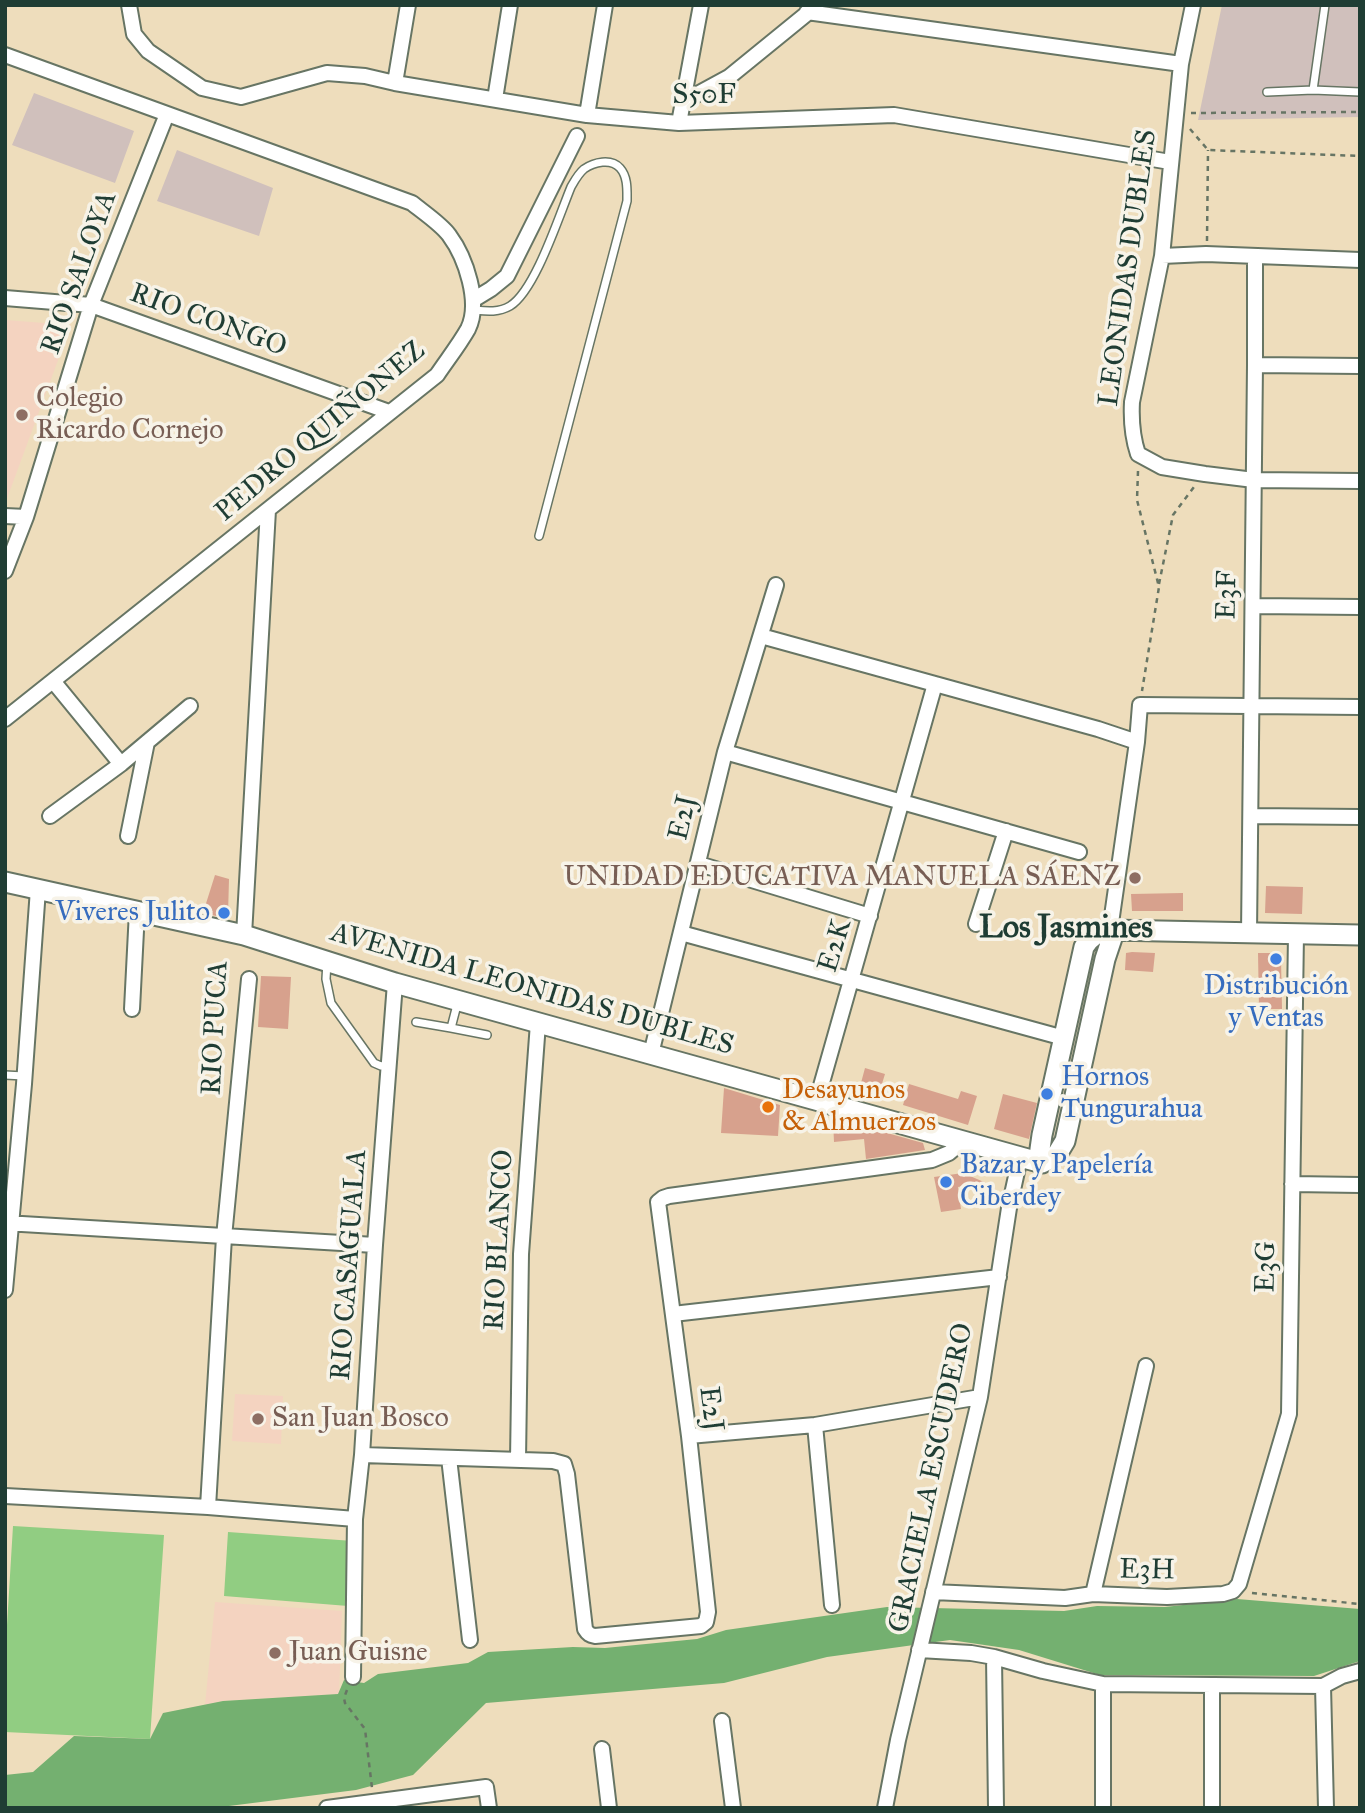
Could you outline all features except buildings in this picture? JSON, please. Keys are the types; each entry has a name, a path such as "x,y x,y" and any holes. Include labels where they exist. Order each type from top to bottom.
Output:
{"main road":[{"name":"AVENIDA LEONIDAS DUBLES","path":"5,882 244,935 538,1023 1042,1163"},
{"path":"1110,930 1111,942 1065,1141 1056,1156 1042,1163 1042,1136 1084,947 1089,939 1110,930 1360,935"}],"street":[{"name":"S50F","path":"129,5 134,34 148,51 202,88 241,97 327,73 365,76 587,115 679,123 894,116 1170,162"},
{"path":"395,83 408,5"},
{"path":"495,99 510,5"},
{"path":"587,115 605,5"},
{"path":"679,123 701,5"},
{"name":"LEONIDAS DUBLES","path":"1138,454 1132,431 1132,402 1162,256 1181,64 1193,5"},
{"path":"683,102 729,77 811,8 1181,64"},
{"path":"5,55 412,203 449,234 472,288 472,305"},
{"name":"RIO SALOYA","path":"5,571 26,517 91,305 167,114"},
{"path":"472,305 507,276 578,136"},
{"path":"1162,256 1206,254 1360,260"},
{"name":"E3F","path":"1249,934 1255,256"},
{"name":"RIO CONGO","path":"5,298 91,305 389,412"},
{"name":"PEDRO QUIÑONEZ","path":"5,719 437,375 469,327 472,305"},
{"path":"1255,365 1360,366"},
{"path":"1138,454 1162,467 1254,480 1360,481"},
{"name":"RIO PUCA","path":"244,935 268,510"},
{"path":"5,516 26,517"},
{"name":"E2J","path":"651,1054 725,752 776,585"},
{"path":"1253,606 1360,607"},
{"path":"761,636 1137,741"},
{"path":"53,681 121,764"},
{"name":"E2K","path":"817,1100 935,684"},
{"path":"1110,930 1140,705 1360,708"},
{"path":"50,816 121,764 190,706"},
{"path":"128,836 147,742"},
{"path":"725,752 1079,852"},
{"path":"1251,816 1360,817"},
{"path":"976,924 1006,831"},
{"path":"699,864 870,916"},
{"path":"5,1290 8,1223 24,1076 38,889"},
{"path":"132,1009 137,911"},
{"path":"681,933 1064,1038"},
{"name":"E3G","path":"1233,1591 1240,1584 1289,1414 1296,934"},
{"name":"RIO PUCA","path":"208,1507 225,1237 249,979"},
{"name":"RIO CASAGUALA","path":"353,1677 355,1519 362,1455 374,1245 395,982"},
{"name":"RIO BLANCO","path":"518,1460 521,1254 538,1023"},
{"name":"E2J","path":"518,1460 564,1464 585,1629 590,1635 701,1626 706,1622 708,1612 689,1436 658,1202 669,1196 932,1160 949,1153 962,1142"},
{"name":"GRACIELA ESCUDERO","path":"885,1808 898,1740 980,1397 1009,1208 1020,1158"},
{"path":"1292,1184 1360,1185"},
{"path":"8,1223 374,1245"},
{"path":"673,1314 999,1277"},
{"path":"1093,1594 1146,1366"},
{"path":"689,1436 815,1425 980,1397"},
{"path":"815,1425 832,1605"},
{"path":"362,1455 518,1460"},
{"path":"449,1458 470,1640"},
{"path":"5,1496 208,1507 355,1519"},
{"name":"E3H","path":"933,1592 1065,1598 1093,1594 1167,1597 1233,1591"},
{"path":"919,1650 995,1657 1103,1684 1323,1686 1342,1676 1360,1671"},
{"path":"995,1657 996,1808"},
{"path":"1103,1684 1103,1808"},
{"path":"1212,1685 1212,1808"},
{"path":"1323,1686 1326,1808"},
{"path":"722,1721 733,1808"},
{"path":"602,1749 609,1808"},
{"path":"327,1808 486,1787 489,1808"}],"lane":[{"path":"1313,90 1325,5"},
{"path":"1267,92 1360,92"},
{"path":"472,305 494,312 508,308 521,298 535,274 578,176 586,167 600,162 611,162 621,169 627,184 628,201 539,537"},
{"path":"327,961 326,979 331,1003 374,1063 387,1065"},
{"path":"451,1028 458,1000"},
{"path":"416,1022 487,1035"},
{"path":"5,1075 24,1076"}],"path":[{"path":"1177,113 1360,112"},
{"path":"1177,113 1208,150 1206,254"},
{"path":"1208,150 1360,156"},
{"path":"1138,454 1137,500 1158,587"},
{"path":"1140,705 1172,516 1205,474"},
{"path":"1233,1591 1360,1604"},
{"path":"353,1677 344,1698 365,1729 365,1805"}],"shaded area":[{"path":"1222,5 1360,5 1360,117 1198,120"},
{"path":"34,93 134,131 115,183 12,145"},
{"path":"177,150 273,188 259,236 157,201"},
{"name":"Colegio Ricardo Cornejo","path":"5,320 71,325 5,504"},
{"name":"San Juan Bosco","path":"235,1394 283,1396 281,1444 232,1441"},
{"name":"Juan Guisne","path":"215,1602 342,1611 339,1694 223,1701 205,1705"}],"green space":[{"path":"13,1526 164,1535 150,1739 5,1732 5,1658"},
{"path":"228,1532 353,1541 348,1606 224,1596"},
{"path":"1237,1599 1360,1609 1360,1661 1314,1676 1100,1675 1019,1650 950,1640 827,1657 724,1683 486,1703 413,1775 356,1790 213,1808 5,1808 5,1775 33,1772 74,1736 150,1739 163,1713 223,1701 338,1694 344,1680 364,1683 378,1674 468,1663 488,1652 605,1648 697,1639 726,1630 887,1607 1064,1611 1097,1606 1165,1607"}],"place":[{"name":"Colegio Ricardo Cornejo","path":"22,415"},
{"name":"UNIDAD EDUCATIVA MANUELA SÁENZ","path":"1135,878"},
{"name":"Viveres Julito","path":"224,913"},
{"name":"Distribución y Ventas","path":"1276,959"},
{"name":"Hornos Tungurahua","path":"1047,1094"},
{"name":"Desayunos & Almuerzos","path":"768,1107"},
{"name":"Bazar y Papelería Ciberdey","path":"946,1182"},
{"name":"San Juan Bosco","path":"258,1419"},
{"name":"Juan Guisne","path":"275,1653"}],"district":[{"name":"Los Jasmines","path":"1066,929"}]}
